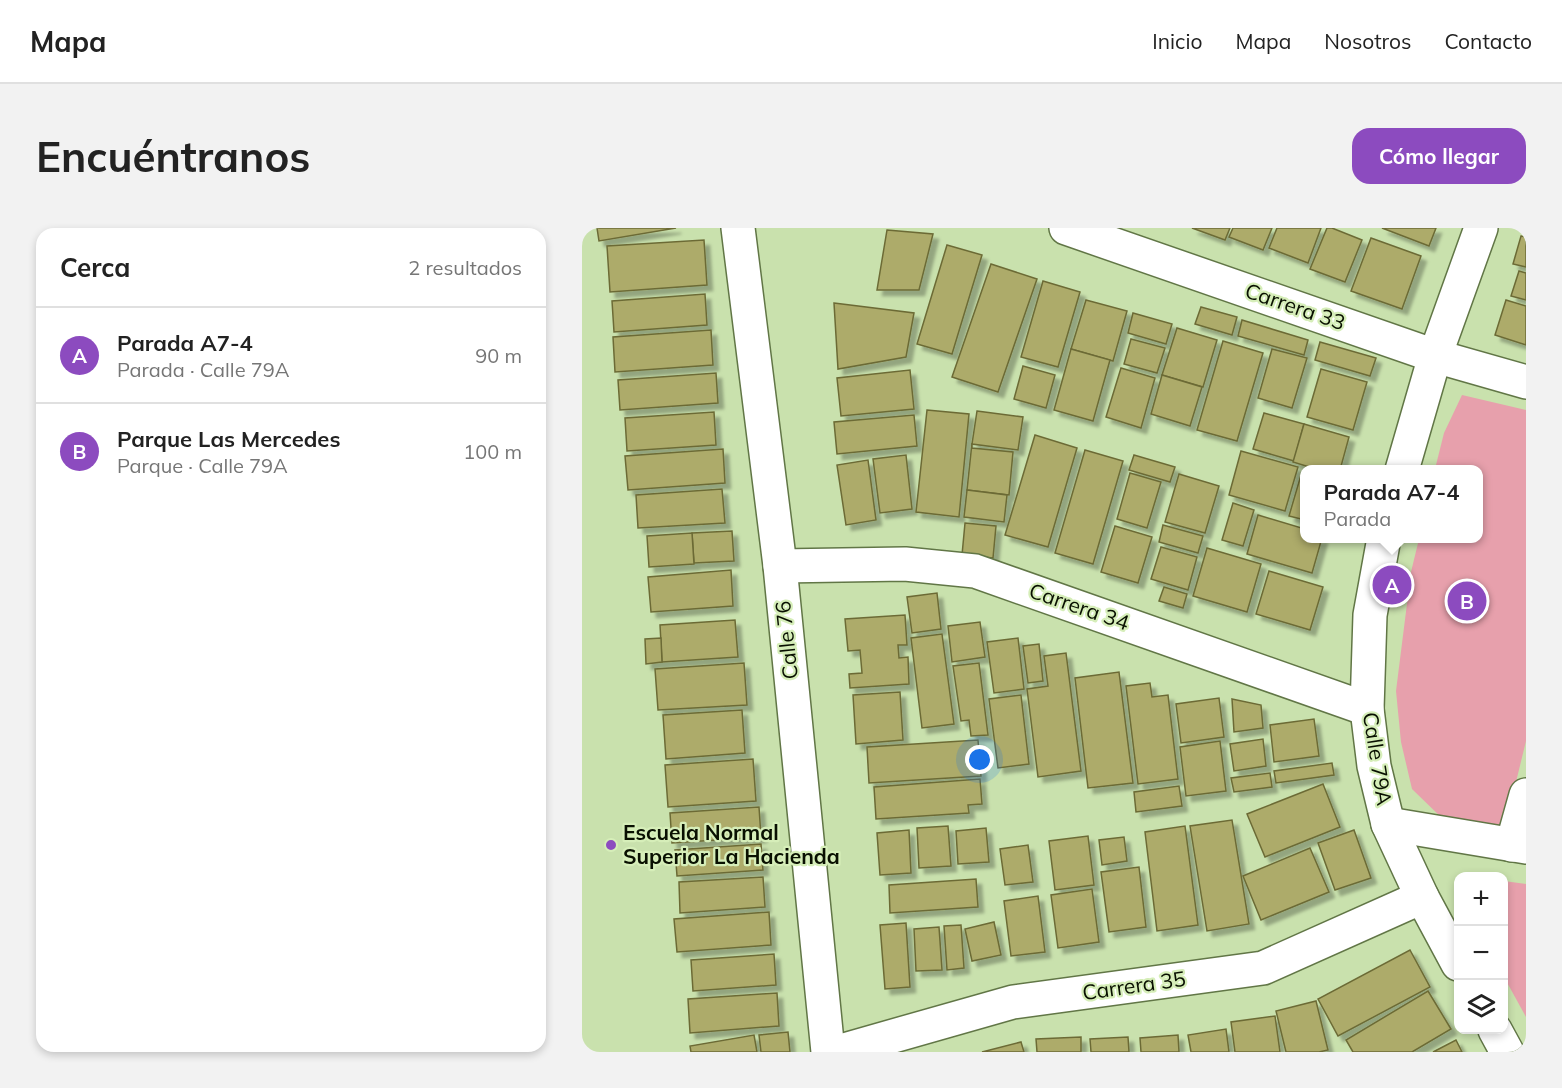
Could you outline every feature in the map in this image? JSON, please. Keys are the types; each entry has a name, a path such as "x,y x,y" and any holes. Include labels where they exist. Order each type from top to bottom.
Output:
{"street":[{"name":"Calle 76","path":"738,228 780,566 828,1052"},
{"name":"Carrera 33","path":"1066,228 1435,356 1526,382"},
{"path":"1403,465 1435,356 1481,228"},
{"name":"Calle 79A","path":"1383,543 1370,615 1367,709 1374,766 1388,824 1422,897 1454,957"},
{"name":"Carrera 34","path":"780,566 905,564 975,571 1367,709"},
{"path":"1388,824 1519,846 1526,795"},
{"name":"Carrera 35","path":"837,1052 1013,1002 1263,968 1422,897"},
{"path":"1498,1034 1507,1052"}],"shaded area":[{"path":"1462,395 1526,410 1526,741 1505,827 1445,821 1412,789 1401,742 1396,691 1411,572 1418,543 1483,543 1483,465 1436,465 1444,433"},
{"path":"1508,882 1526,884 1526,1017 1508,984"}],"building":[{"path":"597,228 676,228 599,241"},
{"path":"1192,228 1230,228 1225,240"},
{"path":"1233,228 1272,228 1263,250 1229,237"},
{"path":"1277,228 1321,228 1308,263 1269,248"},
{"path":"1327,228 1362,240 1345,282 1310,269"},
{"path":"1382,228 1436,228 1429,246"},
{"path":"887,230 933,234 919,290 877,290"},
{"path":"1521,236 1526,237 1526,267 1513,264"},
{"path":"1371,238 1421,256 1402,309 1351,291"},
{"path":"704,240 707,285 610,292 607,246"},
{"path":"947,245 982,255 952,354 917,344"},
{"path":"991,264 1037,279 998,392 952,377"},
{"path":"1519,271 1526,273 1526,300 1511,296"},
{"path":"1043,281 1080,292 1058,367 1021,357"},
{"path":"705,294 707,325 614,332 612,301"},
{"path":"1086,300 1127,311 1113,361 1071,349"},
{"path":"1506,300 1526,306 1526,345 1495,335"},
{"path":"834,303 914,313 906,357 838,369"},
{"path":"1201,307 1237,317 1232,335 1195,324"},
{"path":"1133,313 1172,324 1166,344 1128,333"},
{"path":"1242,320 1308,340 1304,355 1238,336"},
{"path":"1177,328 1217,340 1203,387 1162,375"},
{"path":"711,330 713,365 615,372 613,337"},
{"path":"1131,339 1165,348 1157,373 1124,364"},
{"path":"1223,341 1263,353 1237,441 1197,430"},
{"path":"1320,342 1376,358 1370,376 1315,360"},
{"path":"1071,349 1110,360 1093,421 1054,410"},
{"path":"1272,349 1307,358 1292,408 1258,398"},
{"path":"1023,366 1055,375 1046,408 1014,399"},
{"path":"1121,368 1155,378 1141,428 1106,417"},
{"path":"1321,369 1367,382 1353,430 1307,417"},
{"path":"910,370 914,409 841,416 837,378"},
{"path":"716,373 718,403 620,410 618,380"},
{"path":"1162,375 1202,387 1190,426 1151,414"},
{"path":"927,410 969,414 959,517 916,512"},
{"path":"977,411 1023,417 1018,450 972,444"},
{"path":"714,412 716,445 627,451 625,418"},
{"path":"1264,413 1304,424 1294,461 1253,449"},
{"path":"914,415 917,446 837,454 834,422"},
{"path":"1304,424 1349,437 1341,465 1303,465 1293,462"},
{"path":"1035,435 1077,448 1048,547 1005,535"},
{"path":"972,443 972,448 1013,452 1009,495 967,490"},
{"path":"723,449 725,483 628,490 625,456"},
{"path":"1085,450 1123,461 1093,564 1055,553"},
{"path":"1241,451 1298,467 1285,511 1229,495"},
{"path":"906,455 912,509 880,513 873,459"},
{"path":"1134,455 1175,467 1170,482 1129,470"},
{"path":"868,460 876,520 846,525 837,465"},
{"path":"1130,473 1161,482 1147,528 1117,519"},
{"path":"1179,474 1219,486 1205,533 1165,522"},
{"path":"1300,478 1300,519 1289,516"},
{"path":"722,489 725,523 638,528 636,495"},
{"path":"967,490 1007,495 1004,522 964,517"},
{"path":"1233,503 1254,510 1243,546 1222,540"},
{"path":"1258,515 1300,528 1300,543 1321,543 1312,573 1247,554"},
{"path":"965,523 996,526 993,558 962,555"},
{"path":"1163,525 1203,536 1198,553 1159,542"},
{"path":"1115,526 1152,537 1138,583 1101,572"},
{"path":"732,531 734,561 694,563 692,533"},
{"path":"692,533 694,564 649,567 647,536"},
{"path":"1161,547 1197,557 1188,590 1151,579"},
{"path":"1207,548 1261,564 1247,612 1193,596"},
{"path":"731,570 733,606 651,612 648,577"},
{"path":"1269,571 1323,587 1310,630 1256,614"},
{"path":"1164,587 1187,594 1183,608 1159,601"},
{"path":"937,593 941,629 912,633 907,597"},
{"path":"905,615 907,645 898,645 899,658 908,657 909,684 850,688 849,674 862,673 860,650 848,651 845,619"},
{"path":"735,620 738,657 662,662 660,625"},
{"path":"980,622 985,657 952,662 948,626"},
{"path":"942,634 954,724 922,728 911,638"},
{"path":"661,638 662,662 646,664 645,639"},
{"path":"1018,638 1024,689 994,693 987,642"},
{"path":"1039,644 1043,681 1028,683 1023,646"},
{"path":"1066,653 1081,771 1038,777 1027,689 1048,686 1044,656"},
{"path":"744,663 747,705 658,710 655,669"},
{"path":"979,663 988,735 971,736 969,720 961,721 953,666"},
{"path":"1119,672 1133,783 1088,788 1075,678"},
{"path":"1150,683 1152,697 1168,695 1178,779 1138,784 1126,686"},
{"path":"900,692 903,740 856,744 853,695"},
{"path":"1021,695 1029,764 998,768 989,699"},
{"path":"1219,698 1224,737 1181,743 1176,704"},
{"path":"1232,699 1261,705 1263,728 1234,732"},
{"path":"742,710 745,753 666,759 663,715"},
{"path":"1314,719 1319,756 1274,762 1270,725"},
{"path":"1263,739 1266,766 1234,771 1230,744"},
{"path":"978,740 981,776 869,783 867,747"},
{"path":"1220,741 1226,791 1186,796 1180,747"},
{"path":"753,759 756,801 668,807 665,765"},
{"path":"1332,763 1334,775 1276,783 1274,771"},
{"path":"1270,773 1272,787 1234,792 1231,778"},
{"path":"980,779 982,804 968,805 969,813 876,819 874,787"},
{"path":"1323,784 1340,827 1265,857 1247,814"},
{"path":"1179,786 1182,806 1136,812 1134,792"},
{"path":"759,807 761,837 672,843 670,813"},
{"path":"1232,820 1249,924 1207,931 1190,826"},
{"path":"948,826 951,866 919,868 917,828"},
{"path":"1185,826 1198,925 1157,931 1145,832"},
{"path":"986,828 989,862 958,864 956,831"},
{"path":"909,830 911,873 880,875 877,833"},
{"path":"1354,830 1371,878 1335,890 1318,843"},
{"path":"1088,836 1094,885 1055,890 1049,841"},
{"path":"1124,837 1127,861 1102,865 1099,840"},
{"path":"761,844 763,870 677,876 675,850"},
{"path":"1028,845 1033,882 1005,885 1000,849"},
{"path":"1310,848 1329,892 1261,920 1243,876"},
{"path":"1139,867 1146,927 1109,932 1101,872"},
{"path":"763,877 765,907 680,913 679,882"},
{"path":"976,879 978,907 890,913 889,885"},
{"path":"1092,889 1099,942 1058,948 1051,895"},
{"path":"1038,896 1045,952 1011,956 1004,901"},
{"path":"769,912 771,945 677,952 674,919"},
{"path":"994,922 1001,955 972,961 965,929"},
{"path":"906,923 910,987 885,989 880,925"},
{"path":"961,925 964,968 947,970 944,926"},
{"path":"939,927 942,970 916,971 914,929"},
{"path":"1410,950 1430,987 1338,1036 1318,999"},
{"path":"774,954 776,985 693,991 691,960"},
{"path":"1428,991 1451,1029 1412,1052 1353,1052 1346,1040"},
{"path":"777,993 779,1026 690,1033 688,999"},
{"path":"1316,1001 1328,1050 1286,1052 1276,1011"},
{"path":"1275,1016 1280,1052 1235,1052 1231,1022"},
{"path":"1226,1029 1229,1052 1191,1052 1188,1035"},
{"path":"788,1032 790,1052 761,1052 759,1035"},
{"path":"754,1035 757,1052 691,1052 690,1046"},
{"path":"1178,1035 1179,1052 1141,1052 1140,1038"},
{"path":"1081,1037 1081,1052 1037,1052 1036,1039"},
{"path":"1128,1037 1129,1052 1091,1052 1090,1039"},
{"path":"1456,1040 1462,1052 1433,1052"},
{"path":"1021,1042 1024,1052 982,1052"}],"place":[{"name":"Parada A7-4","path":"1392,585"},
{"name":"Parque Las Mercedes","path":"1467,601"},
{"name":"Escuela Normal Superior La Hacienda","path":"611,845"}]}
